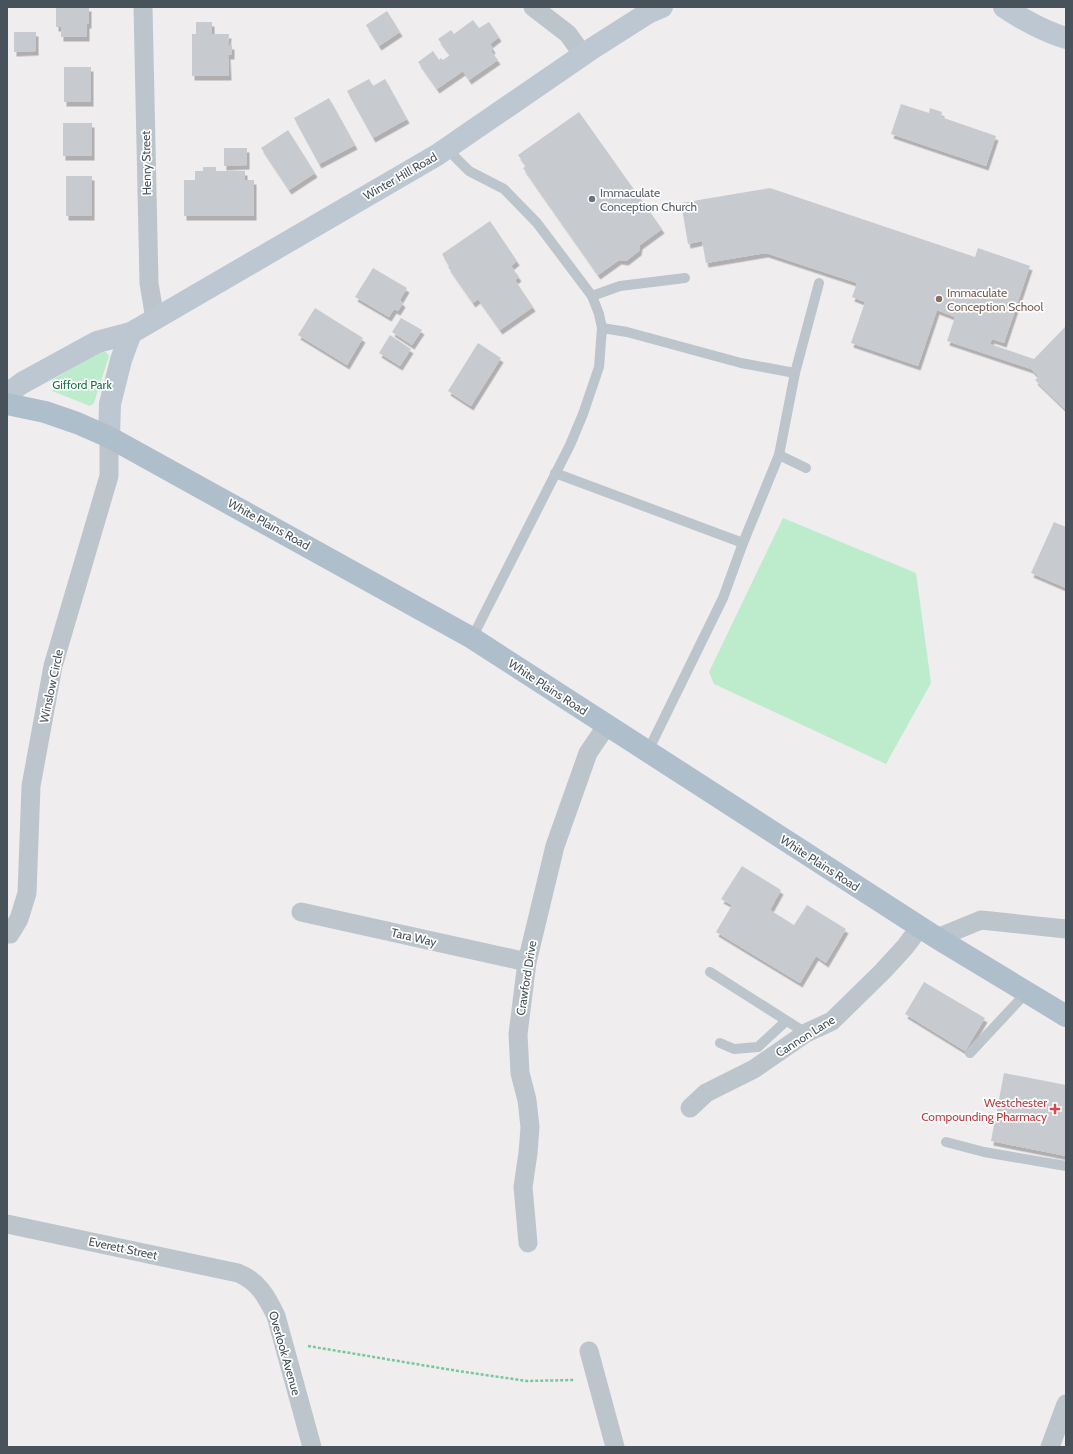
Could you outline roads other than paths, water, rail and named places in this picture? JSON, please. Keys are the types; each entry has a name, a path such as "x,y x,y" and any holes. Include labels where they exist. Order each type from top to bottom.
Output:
{"main road":[{"name":"Winter Hill Road","path":"7,394 22,382 97,342 131,334 446,148 583,55 648,13 662,7"},
{"path":"1004,7 1014,14 1058,36 1066,38"},
{"path":"109,436 110,404 120,360 131,334"},
{"name":"White Plains Road","path":"7,404 45,412 109,436 472,638 928,933 1066,1016"}],"street":[{"name":"Henry Street","path":"144,7 148,283 155,319"},
{"path":"533,7 568,34 583,55"},
{"name":"Winslow Circle","path":"7,934 10,934 19,919 27,893 32,778 53,666 109,476 109,436"},
{"name":"Crawford Drive","path":"528,1243 523,1187 530,1127 527,1100 520,1073 518,1034 527,962 555,846 588,753 607,725"},
{"name":"Tara Way","path":"301,912 527,962"},
{"path":"928,933 981,920 1066,929"},
{"name":"Cannon Lane","path":"690,1108 706,1093 754,1069 806,1034 832,1021 905,947 928,933"},
{"name":"Everett Street","path":"7,1224 238,1273"},
{"name":"Overlook Avenue","path":"238,1273 246,1276 259,1286 268,1299 276,1316 312,1447"},
{"path":"590,1350 615,1447"},
{"path":"1050,1447 1066,1404"}],"lane":[{"path":"446,148 469,171 504,189 537,224 592,296 599,314 602,328 599,367 583,414 570,445 472,638"},
{"path":"592,296 620,286 685,278"},
{"path":"648,751 723,598 743,543 779,455 795,373 819,283"},
{"path":"602,328 627,332 742,363 795,373"},
{"path":"779,455 806,468"},
{"path":"555,473 743,543"},
{"path":"710,972 806,1034"},
{"path":"970,1053 1027,992"},
{"path":"720,1044 734,1049 758,1047 786,1021"},
{"path":"946,1142 984,1152 1066,1166"}],"place":[{"name":"Immaculate Conception Church","path":"592,199"},
{"name":"Immaculate Conception School","path":"939,299"},
{"name":"Westchester Compounding Pharmacy","path":"1055,1109"}],"park label":[{"name":"Gifford Park","path":"82,384"}]}
